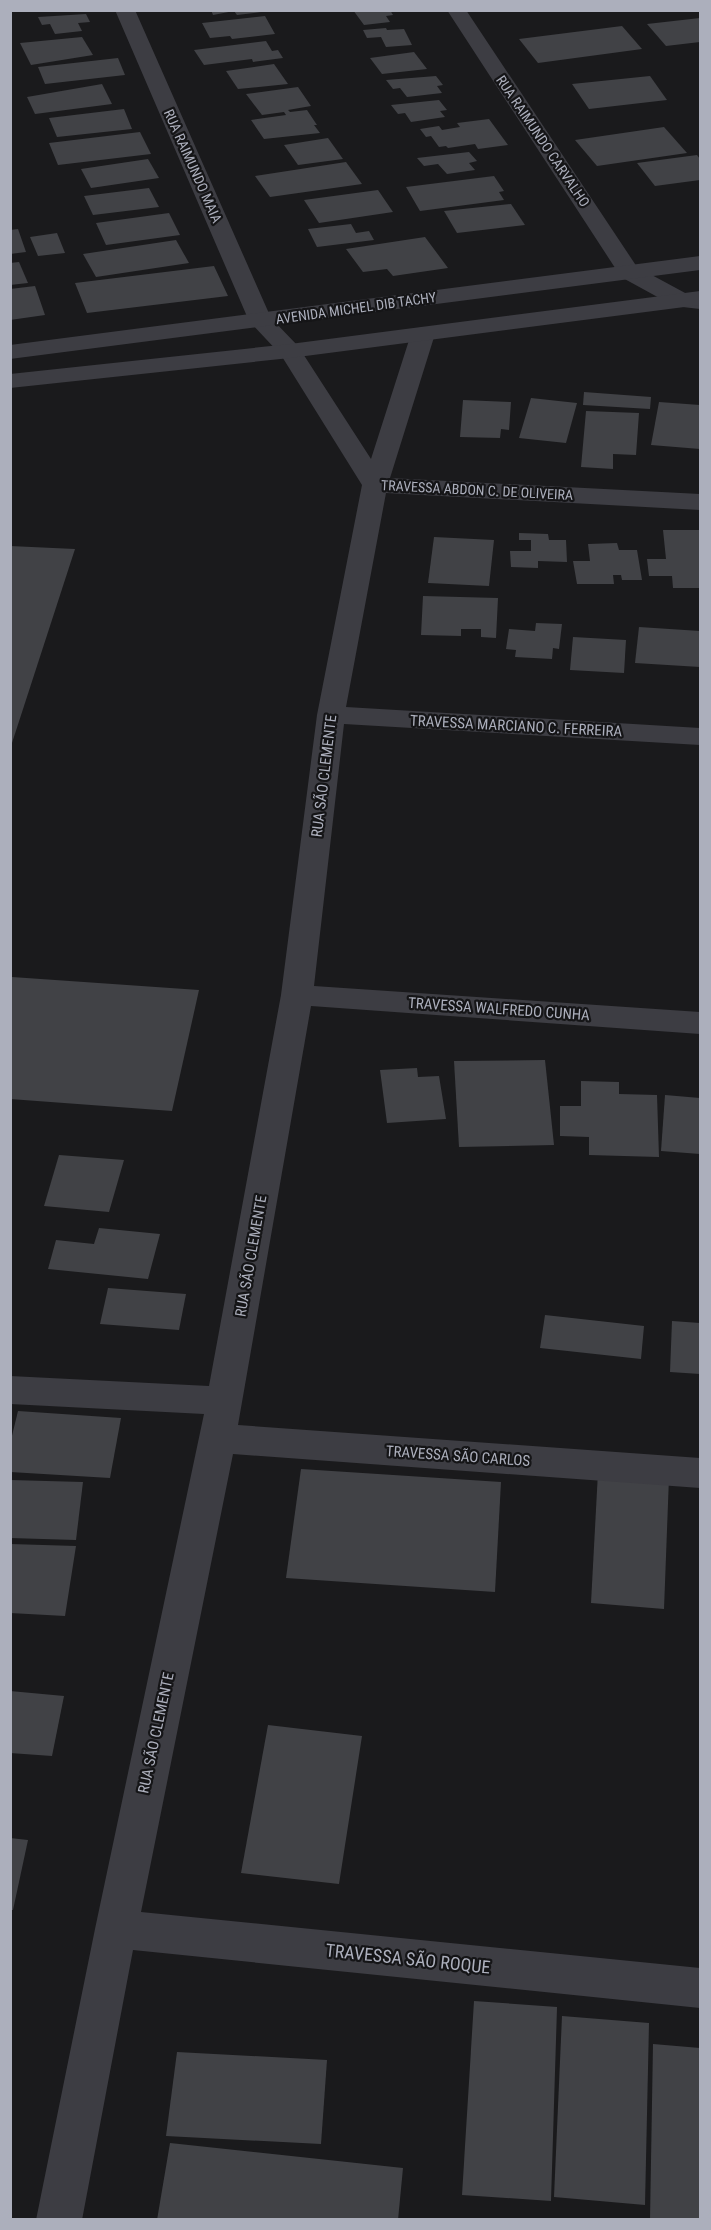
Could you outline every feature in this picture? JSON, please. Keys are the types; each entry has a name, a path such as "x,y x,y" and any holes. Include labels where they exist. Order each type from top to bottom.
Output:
{"street":[{"name":"RUA RAIMUNDO MAIA","path":"125,10 261,321"},
{"name":"RUA RAIMUNDO CARVALHO","path":"456,10 629,272"},
{"name":"AVENIDA MICHEL DIB TACHY","path":"10,352 700,263"},
{"path":"629,272 694,300"},
{"path":"10,381 290,351 694,300"},
{"path":"261,321 290,351 375,485"},
{"name":"TRAVESSA ABDON C. DE OLIVEIRA","path":"423,334 375,485 700,502"},
{"name":"RUA SÃO CLEMENTE","path":"59,2220 116,1929 225,1401 297,995 332,715 375,485"},
{"name":"TRAVESSA MARCIANO C. FERREIRA","path":"332,715 700,737"},
{"name":"TRAVESSA WALFREDO CUNHA","path":"297,995 700,1023"},
{"path":"10,1390 225,1401"},
{"name":"TRAVESSA SÃO CARLOS","path":"216,1438 700,1473"},
{"name":"TRAVESSA SÃO ROQUE","path":"116,1929 700,1988"}],"building":[{"path":"211,10 261,10 261,12 237,15 234,11 213,15"},
{"path":"353,10 390,10 393,15 386,16 390,22 364,25"},
{"path":"86,14 90,22 78,23 82,31 55,34 50,24 42,25 38,17"},
{"path":"265,16 275,34 232,39 230,36 210,38 202,23"},
{"path":"700,18 700,42 666,46 647,24"},
{"path":"622,26 642,49 538,63 519,39"},
{"path":"386,28 387,30 404,29 412,45 386,47 381,37 367,38 363,30"},
{"path":"82,37 93,55 31,65 20,43"},
{"path":"266,41 272,51 278,50 283,58 204,65 194,50"},
{"path":"414,52 427,69 382,74 370,58"},
{"path":"118,58 125,75 45,84 38,67"},
{"path":"274,64 288,84 238,89 226,71"},
{"path":"436,76 443,85 437,86 442,93 407,97 400,88 393,89 386,80"},
{"path":"650,76 667,100 589,109 572,84"},
{"path":"102,84 112,104 35,114 27,97"},
{"path":"298,87 311,106 288,110 290,112 307,110 320,133 264,139 251,120 286,115 284,112 262,115 246,94"},
{"path":"439,100 447,110 440,111 445,117 411,122 405,113 398,114 391,105"},
{"path":"124,109 132,129 57,137 49,118"},
{"path":"489,119 508,145 478,149 475,144 439,147 431,136 426,137 420,129 439,126 442,130 460,127 457,123"},
{"path":"664,127 687,153 597,166 575,140"},
{"path":"140,132 151,154 58,165 49,143"},
{"path":"328,138 343,159 298,165 284,145"},
{"path":"469,152 477,161 469,163 475,170 447,174 438,164 424,166 417,158"},
{"path":"697,155 700,159 700,180 655,186 637,163"},
{"path":"148,159 159,178 91,188 81,169"},
{"path":"346,162 362,184 270,197 255,176"},
{"path":"494,176 504,191 499,192 504,200 420,211 406,187"},
{"path":"149,188 159,207 93,215 84,196"},
{"path":"378,190 393,212 319,223 304,200"},
{"path":"511,204 525,225 457,233 444,211"},
{"path":"169,213 180,235 106,245 96,223"},
{"path":"351,224 356,233 369,231 374,240 317,247 308,229"},
{"path":"18,229 26,252 10,254 10,230"},
{"path":"57,233 65,253 38,256 30,237"},
{"path":"425,237 448,268 393,276 387,269 363,272 346,249"},
{"path":"176,240 189,263 96,277 83,254"},
{"path":"19,262 28,283 10,285 10,263"},
{"path":"214,266 228,296 87,313 75,283"},
{"path":"35,286 45,315 10,320 10,289"},
{"path":"584,392 651,397 650,409 583,405"},
{"path":"531,398 577,403 566,443 519,438"},
{"path":"463,400 511,402 509,430 501,429 500,438 460,437"},
{"path":"659,402 700,405 700,449 651,445"},
{"path":"586,411 639,413 636,455 613,454 613,469 581,467"},
{"path":"663,530 700,530 700,588 673,588 672,576 649,576 647,559 666,559"},
{"path":"519,533 548,534 549,540 566,540 567,562 538,561 538,568 511,567 510,551 531,551 531,540 519,540"},
{"path":"434,537 494,540 489,586 428,583"},
{"path":"617,543 619,550 637,550 642,580 622,580 621,575 613,575 614,584 577,584 573,561 590,561 588,544"},
{"path":"10,546 75,549 11,746 10,746"},
{"path":"423,596 498,598 496,638 481,637 481,629 461,629 461,636 421,635"},
{"path":"536,623 562,624 559,649 553,648 552,659 515,657 516,650 506,649 509,629 535,631"},
{"path":"639,627 700,631 700,667 635,663"},
{"path":"573,637 626,640 624,673 570,670"},
{"path":"12,977 199,990 172,1111 10,1099"},
{"path":"545,1060 554,1145 459,1147 454,1061"},
{"path":"417,1068 418,1077 439,1076 446,1119 387,1123 380,1070"},
{"path":"581,1081 619,1082 619,1094 657,1095 659,1157 589,1155 589,1137 560,1136 560,1106 581,1106"},
{"path":"665,1095 700,1098 700,1154 661,1151"},
{"path":"59,1155 124,1160 109,1212 44,1206"},
{"path":"99,1228 160,1234 148,1279 48,1269 56,1240 94,1244"},
{"path":"108,1288 186,1294 179,1330 100,1324"},
{"path":"545,1315 644,1326 641,1359 540,1348"},
{"path":"672,1321 700,1323 700,1374 670,1372"},
{"path":"18,1411 121,1418 110,1478 10,1472 10,1444"},
{"path":"301,1469 501,1482 495,1592 286,1578"},
{"path":"598,1472 669,1477 664,1609 591,1603"},
{"path":"10,1480 83,1482 76,1540 10,1538"},
{"path":"10,1544 76,1546 65,1616 10,1613"},
{"path":"10,1691 64,1696 52,1756 10,1753"},
{"path":"268,1725 362,1736 339,1884 241,1873"},
{"path":"10,1838 28,1840 13,1910 10,1910"},
{"path":"474,2001 557,2007 551,2201 462,2195"},
{"path":"562,2016 649,2023 645,2205 554,2197"},
{"path":"653,2044 700,2048 700,2220 650,2220"},
{"path":"177,2052 327,2060 321,2144 166,2136"},
{"path":"170,2143 403,2168 398,2220 157,2220"}]}
